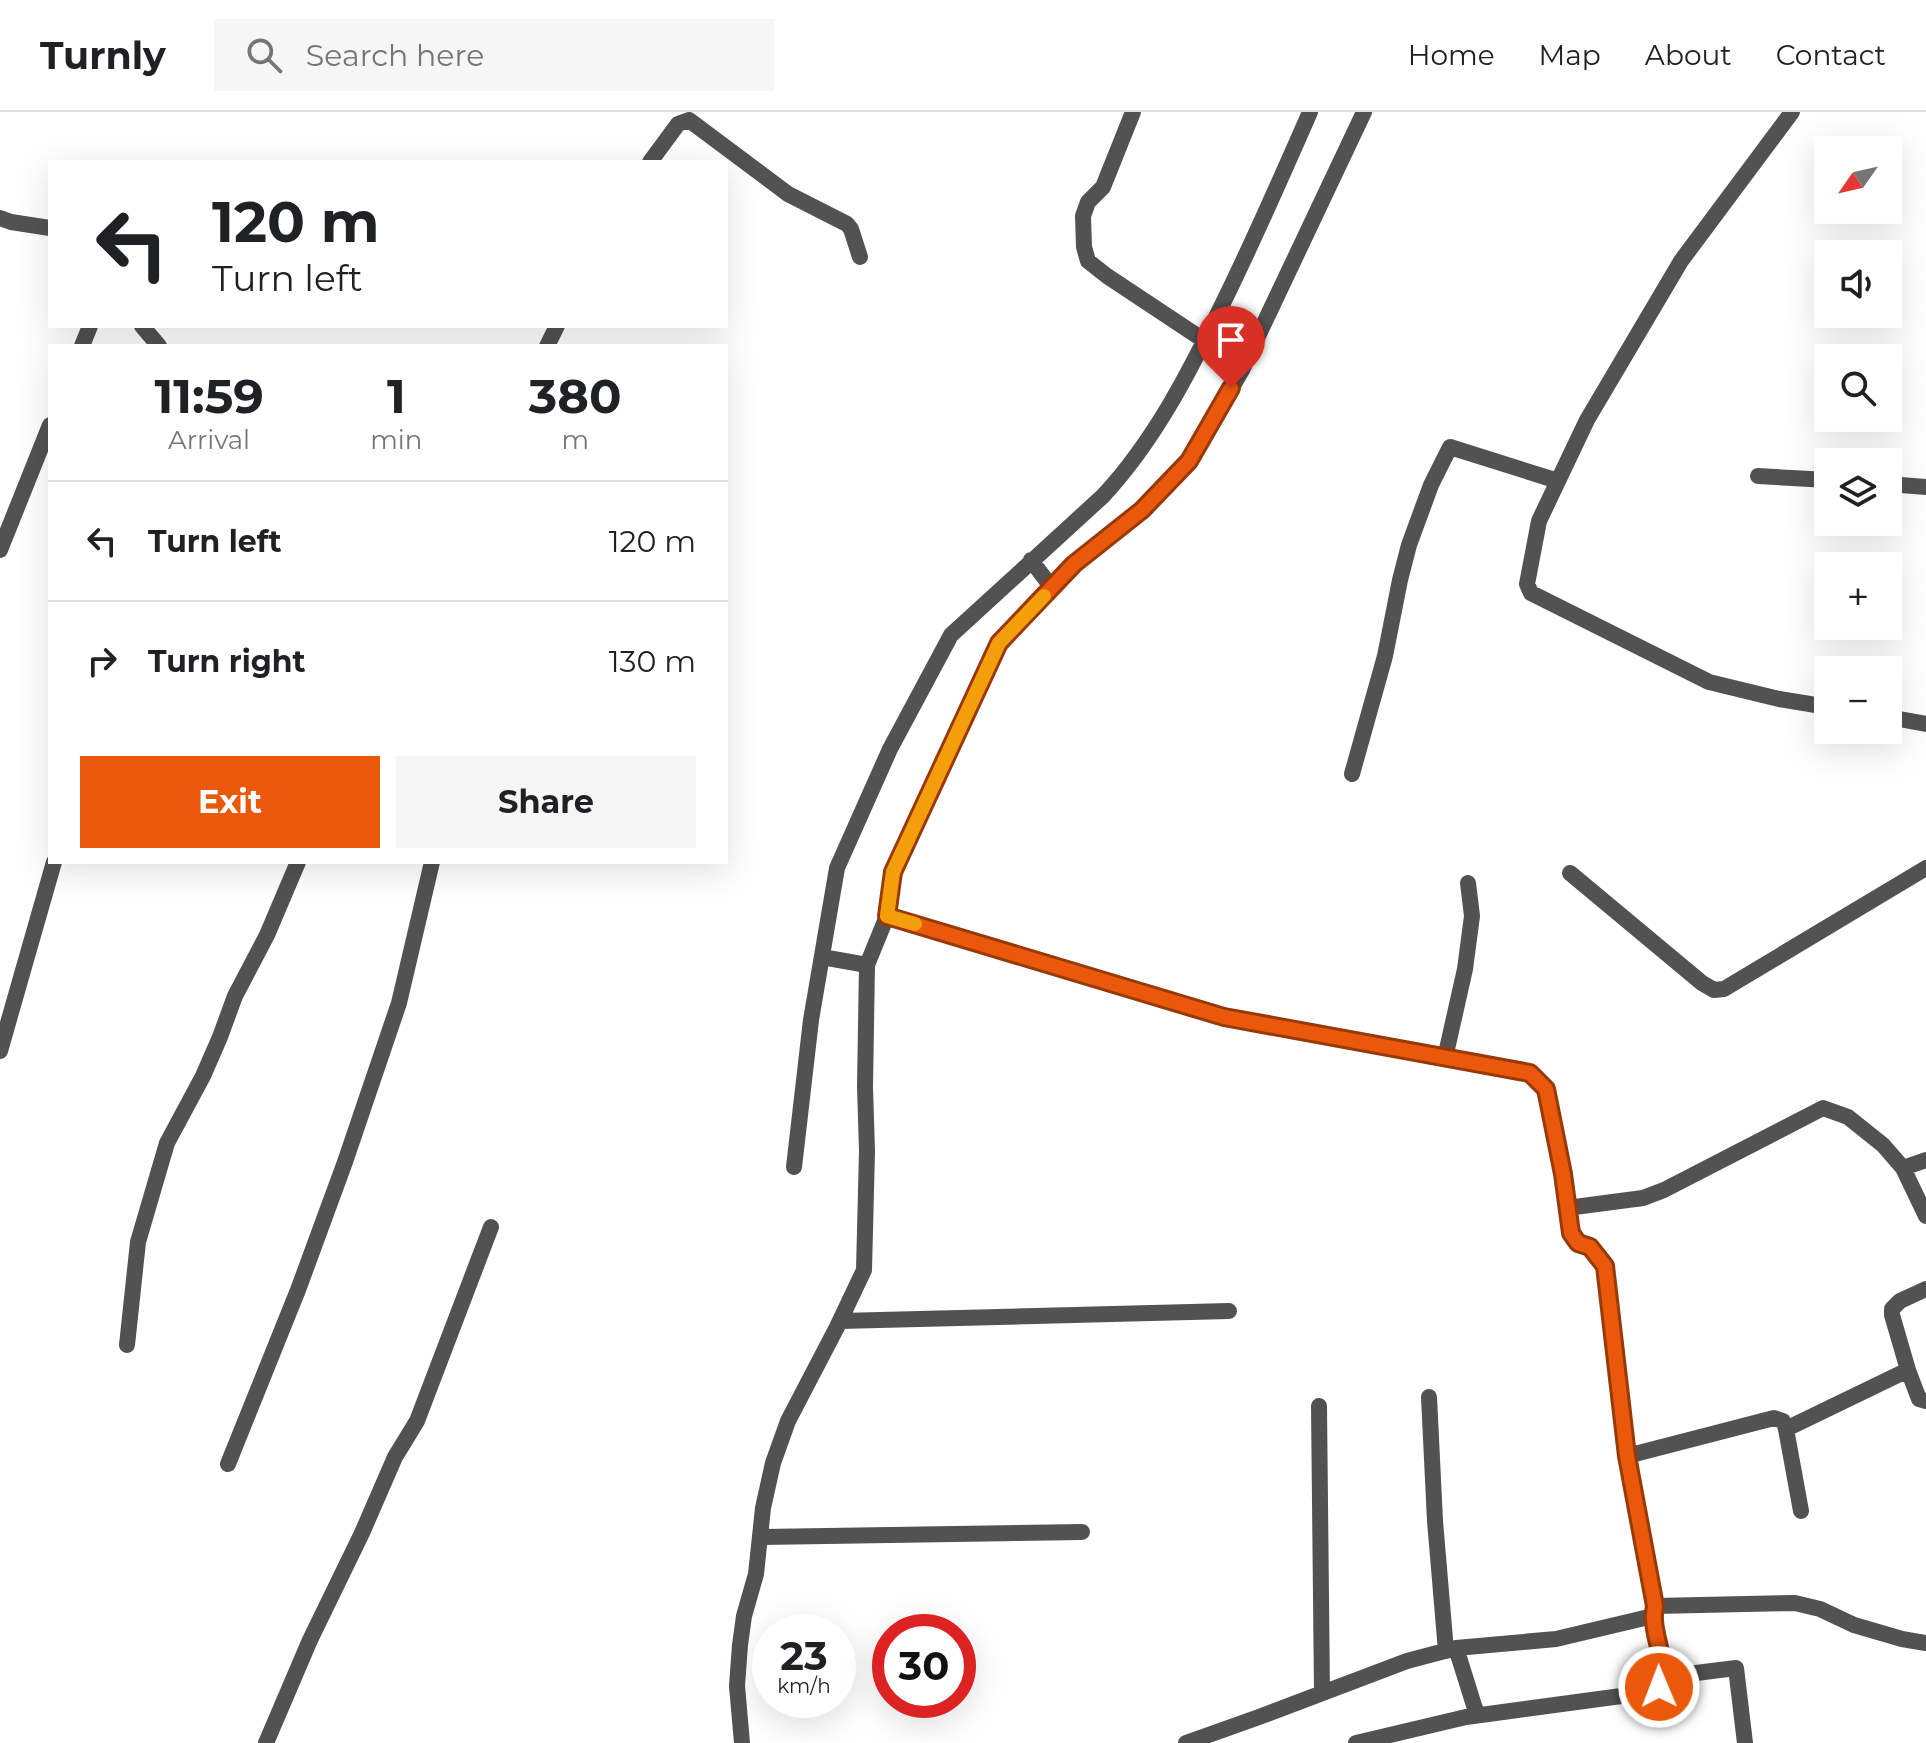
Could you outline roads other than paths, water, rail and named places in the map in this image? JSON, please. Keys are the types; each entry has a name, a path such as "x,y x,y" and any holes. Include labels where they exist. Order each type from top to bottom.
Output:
{"street":[{"path":"1133,112 1103,187 1088,202 1083,216 1084,247 1088,261 1238,368"},
{"path":"794,1167 811,1020 826,957 837,868 890,749 951,635 1103,496 1154,431 1209,345 1310,112"},
{"path":"742,1743 737,1686 740,1645 744,1616 756,1574 763,1508 773,1463 788,1421 864,1270 867,1178 864,964 887,916 893,872 999,643 1050,585 1142,510 1189,461 1364,112"},
{"path":"1792,112 1681,261 1587,420 1539,521 1527,584 1531,593 1709,682 1814,705"},
{"path":"651,160 678,124 689,120 788,194 847,224 860,257"},
{"path":"0,218 48,228"},
{"path":"144,328 157,344"},
{"path":"0,550 48,430"},
{"path":"1352,774 1385,656 1409,545 1431,485 1450,447 1558,481"},
{"path":"1758,476 1814,479"},
{"path":"1902,485 1926,487"},
{"path":"1032,562 1050,585"},
{"path":"1902,720 1926,724"},
{"path":"0,1051 53,864"},
{"path":"127,1345 138,1242 167,1143 203,1076 235,996 267,935 297,864"},
{"path":"228,1464 298,1290 399,1003 432,864"},
{"path":"1570,873 1714,990 1724,989 1926,868"},
{"path":"1445,1058 1465,969 1472,916 1468,883"},
{"path":"887,916 1224,1017 1530,1073 1546,1089 1571,1233 1578,1243 1590,1247 1605,1266 1627,1456 1663,1672 1659,1687 1636,1694 1474,1708 1356,1743"},
{"path":"826,957 864,964"},
{"path":"1567,1208 1643,1198 1664,1190 1823,1108 1848,1117 1883,1145 1903,1168 1926,1216"},
{"path":"1903,1168 1926,1160"},
{"path":"266,1743 395,1457 417,1421 491,1227"},
{"path":"1926,1289 1900,1301 1892,1309 1908,1370 1919,1399 1926,1401"},
{"path":"840,1321 1229,1311"},
{"path":"1786,1429 1908,1370"},
{"path":"1429,1397 1435,1521 1454,1652 1474,1708"},
{"path":"1319,1406 1322,1693"},
{"path":"1627,1456 1774,1418 1783,1421 1786,1429 1801,1511"},
{"path":"760,1537 1082,1532"},
{"path":"1186,1743 1407,1661 1556,1639 1654,1616 1795,1603 1820,1609 1854,1625 1926,1643"},
{"path":"1663,1672 1736,1668 1745,1743"}]}
